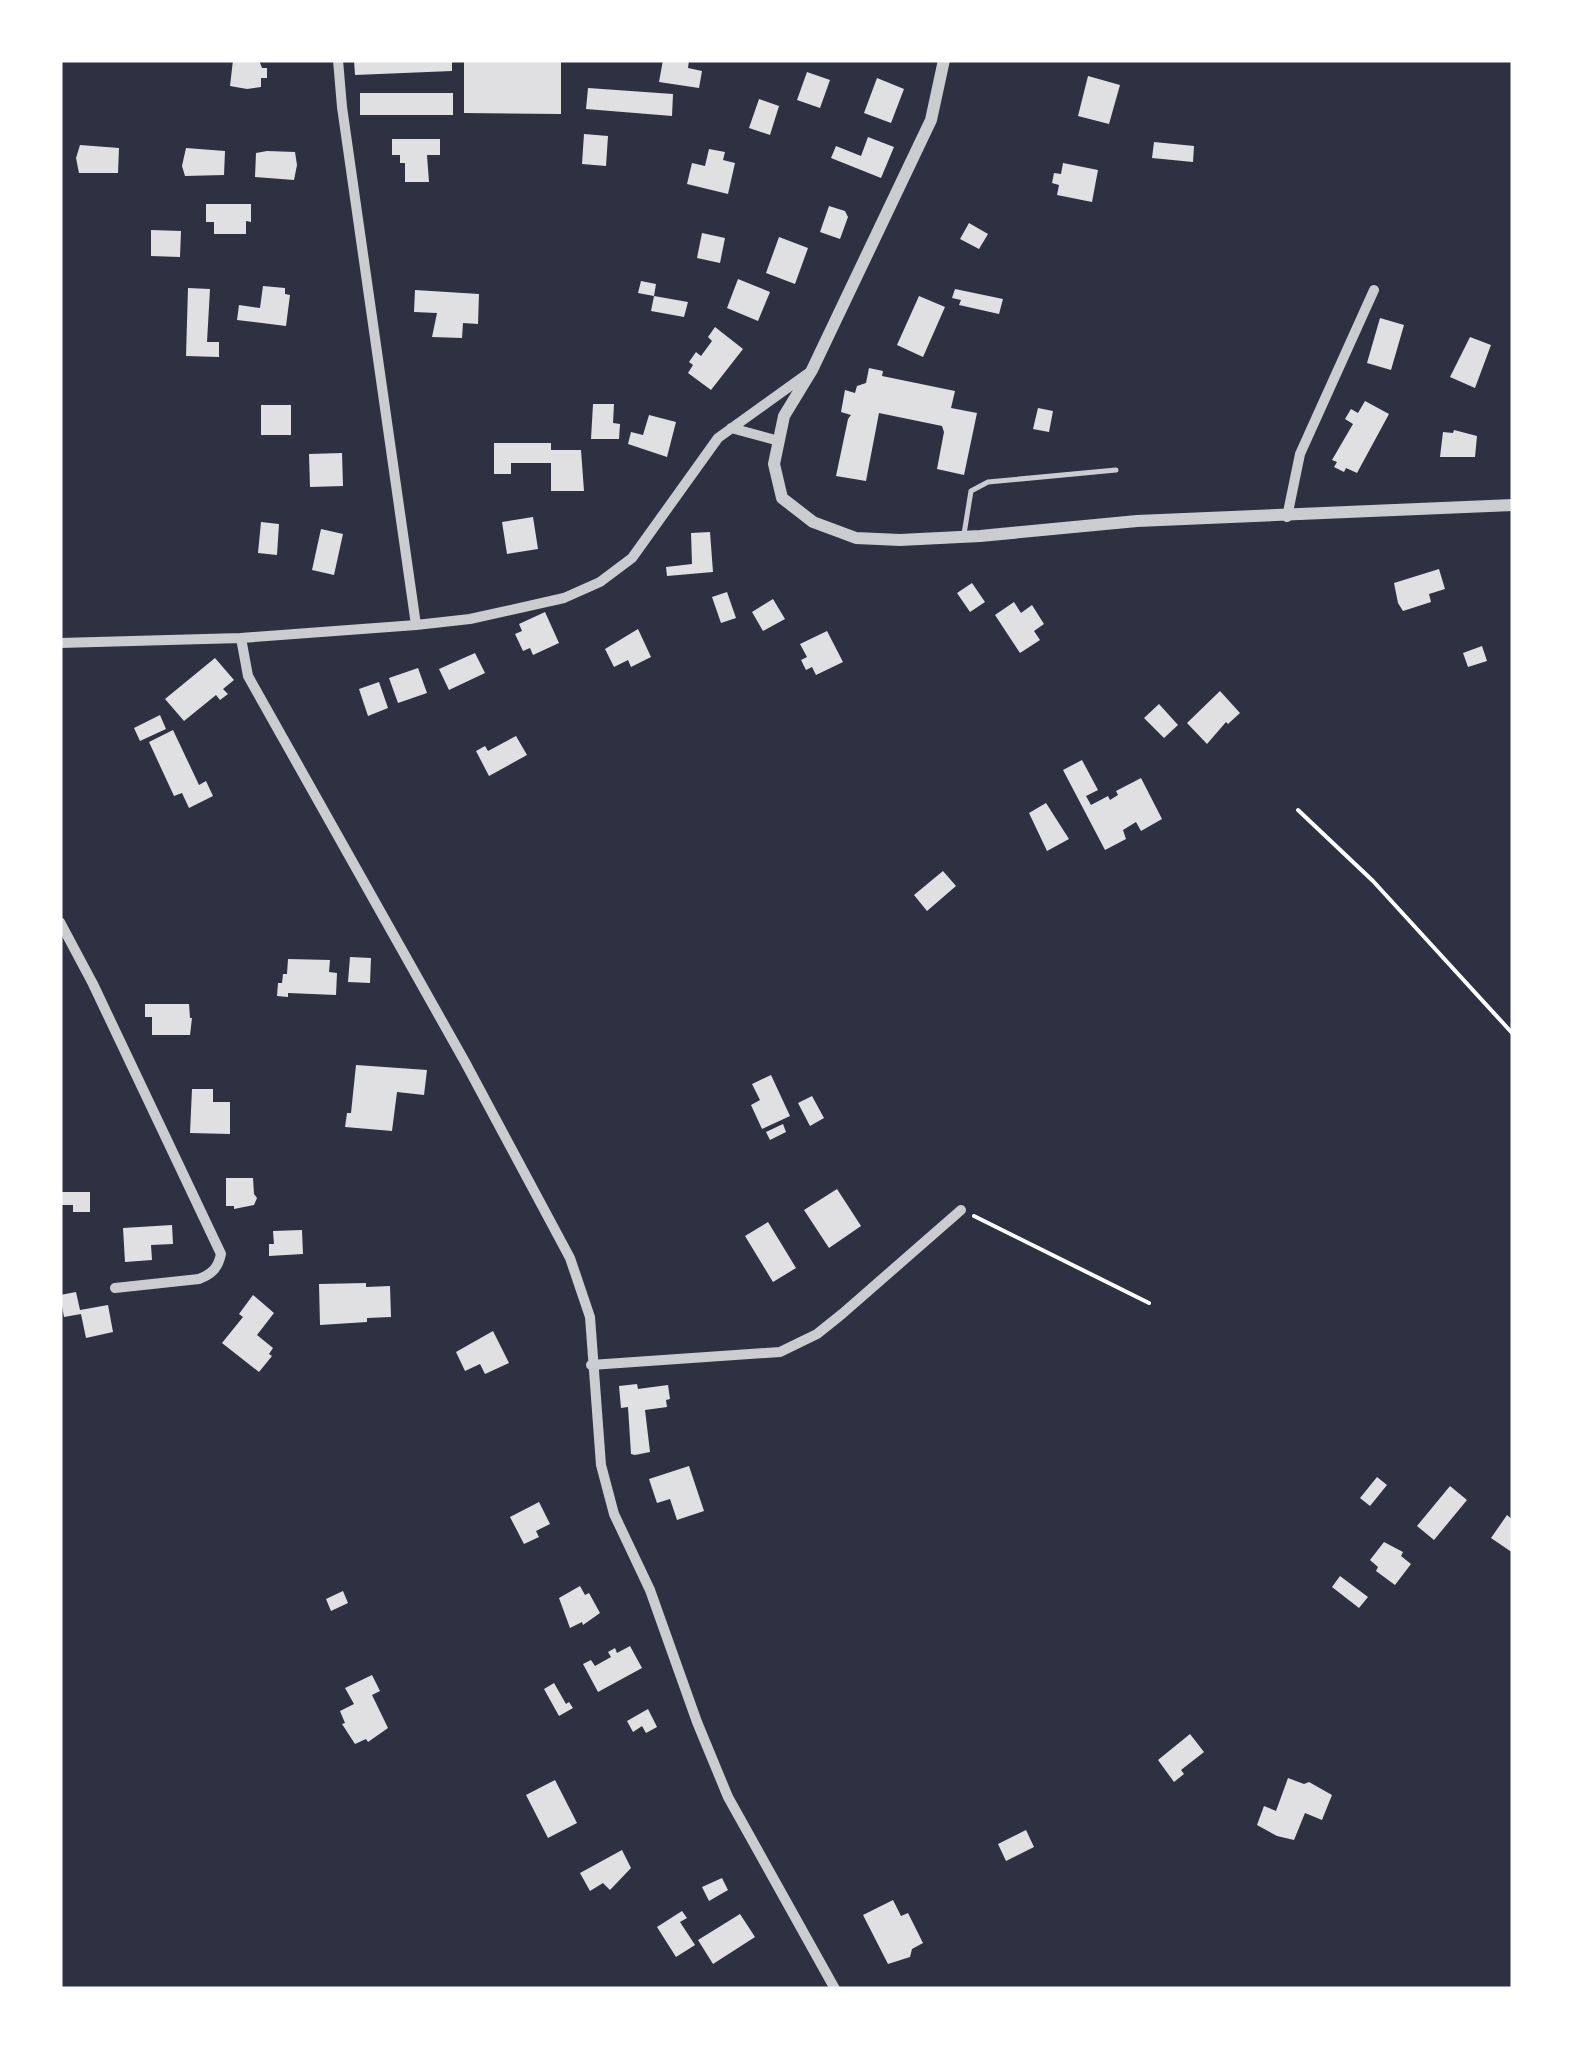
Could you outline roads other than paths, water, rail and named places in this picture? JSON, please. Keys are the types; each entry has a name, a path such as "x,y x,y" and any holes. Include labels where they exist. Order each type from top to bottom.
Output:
{"street":[{"path":"338,60 416,625"},
{"path":"944,60 932,120 812,370 784,416 774,464 782,498 813,522 856,538 900,540 1137,521 1513,505"},
{"path":"1287,516 1300,454 1374,290"},
{"path":"60,643 241,638 416,625 470,620 545,602 600,582 632,558 718,438 812,370"},
{"path":"730,428 779,441"},
{"path":"241,638 248,676 466,1062 570,1258 590,1317 601,1466 614,1514 650,1590 728,1797 835,1989"},
{"path":"60,922 221,1254 210,1275 199,1280 116,1288"},
{"path":"592,1365 780,1352 817,1334 961,1210"}],"lane":[{"path":"964,537 970,491 988,482 1116,470"}]}
